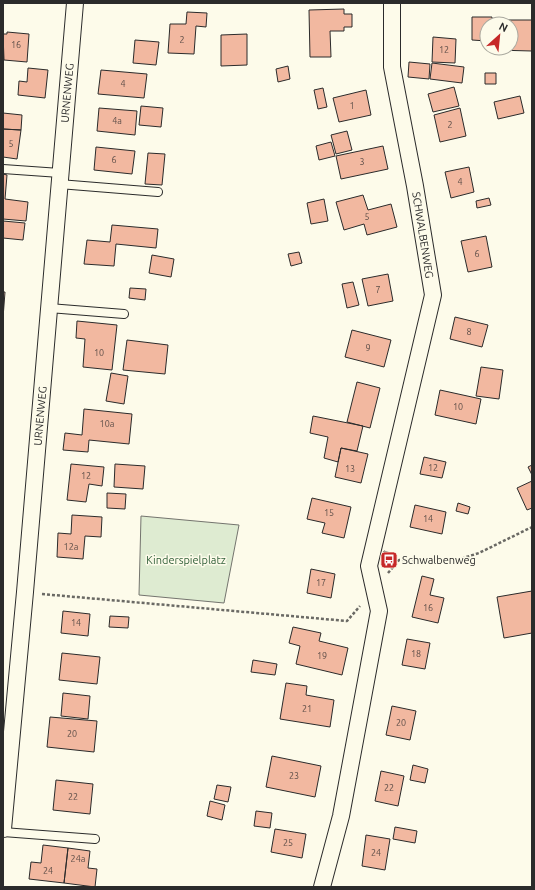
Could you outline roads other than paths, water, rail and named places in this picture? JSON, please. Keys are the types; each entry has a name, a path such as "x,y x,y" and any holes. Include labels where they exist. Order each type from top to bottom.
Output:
{"street":[{"name":"URNENWEG","path":"3,831 25,592 75,3"},
{"name":"SCHWALBENWEG","path":"322,887 340,820 379,611 369,566 433,295 415,186 392,67 392,3"}],"lane":[{"path":"3,169 60,179 158,192"},
{"path":"49,308 124,314"},
{"path":"3,831 95,838"}],"place":[{"name":"Schwalbenweg","path":"389,560"}],"park label":[{"name":"Kinderspielplatz","path":"186,560"}]}
